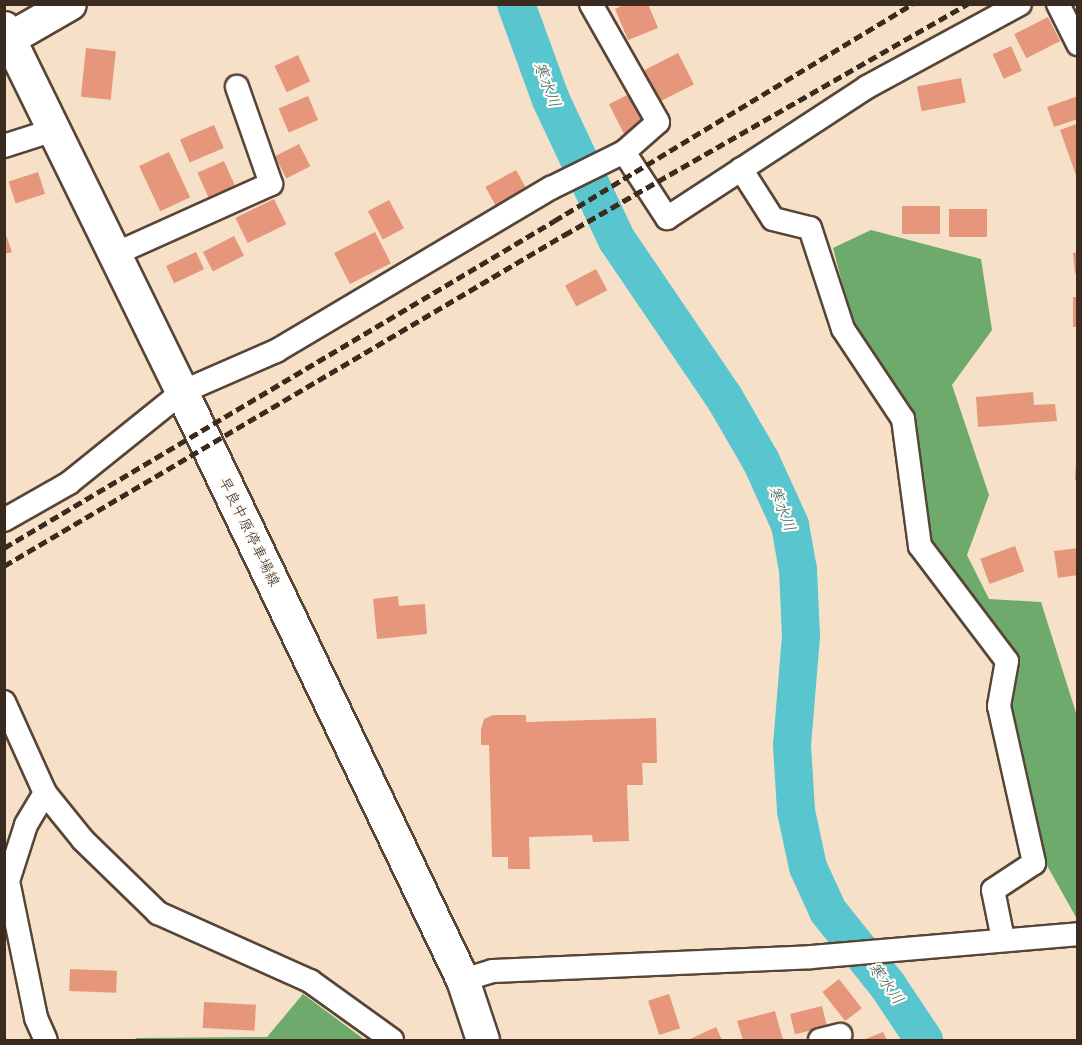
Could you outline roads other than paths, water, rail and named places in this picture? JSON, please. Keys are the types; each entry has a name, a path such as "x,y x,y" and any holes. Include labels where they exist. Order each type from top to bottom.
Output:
{"main road":[{"path":"6,36 70,4"},
{"name":"早良中原停車場線","path":"6,36 182,392 463,980 483,1041"}],"street":[{"path":"4,520 69,483 182,392 276,351 551,188 624,152 658,122 591,4"},
{"path":"624,152 666,218 867,87 1020,4"},
{"path":"1058,4 1077,44"},
{"path":"115,254 271,184 237,87"},
{"path":"4,146 54,130"},
{"path":"741,170 773,219 810,228 843,328 903,419 920,546 1007,662 999,706 1034,863 993,890 1003,939"},
{"path":"4,702 45,793 83,840 158,913 310,981 392,1041"},
{"path":"45,793 26,825 8,881 36,1018 46,1041"},
{"path":"463,980 493,971 811,957 1077,934"}],"waterway":[{"name":"寒水川","path":"516,4 551,100 617,240 725,399 761,461 790,525 798,570 801,636 792,745 796,811 808,867 828,911 888,986 924,1040"}],"railway":[{"path":"4,548 554,221 912,4"},
{"path":"4,566 564,235 967,4"}]}
